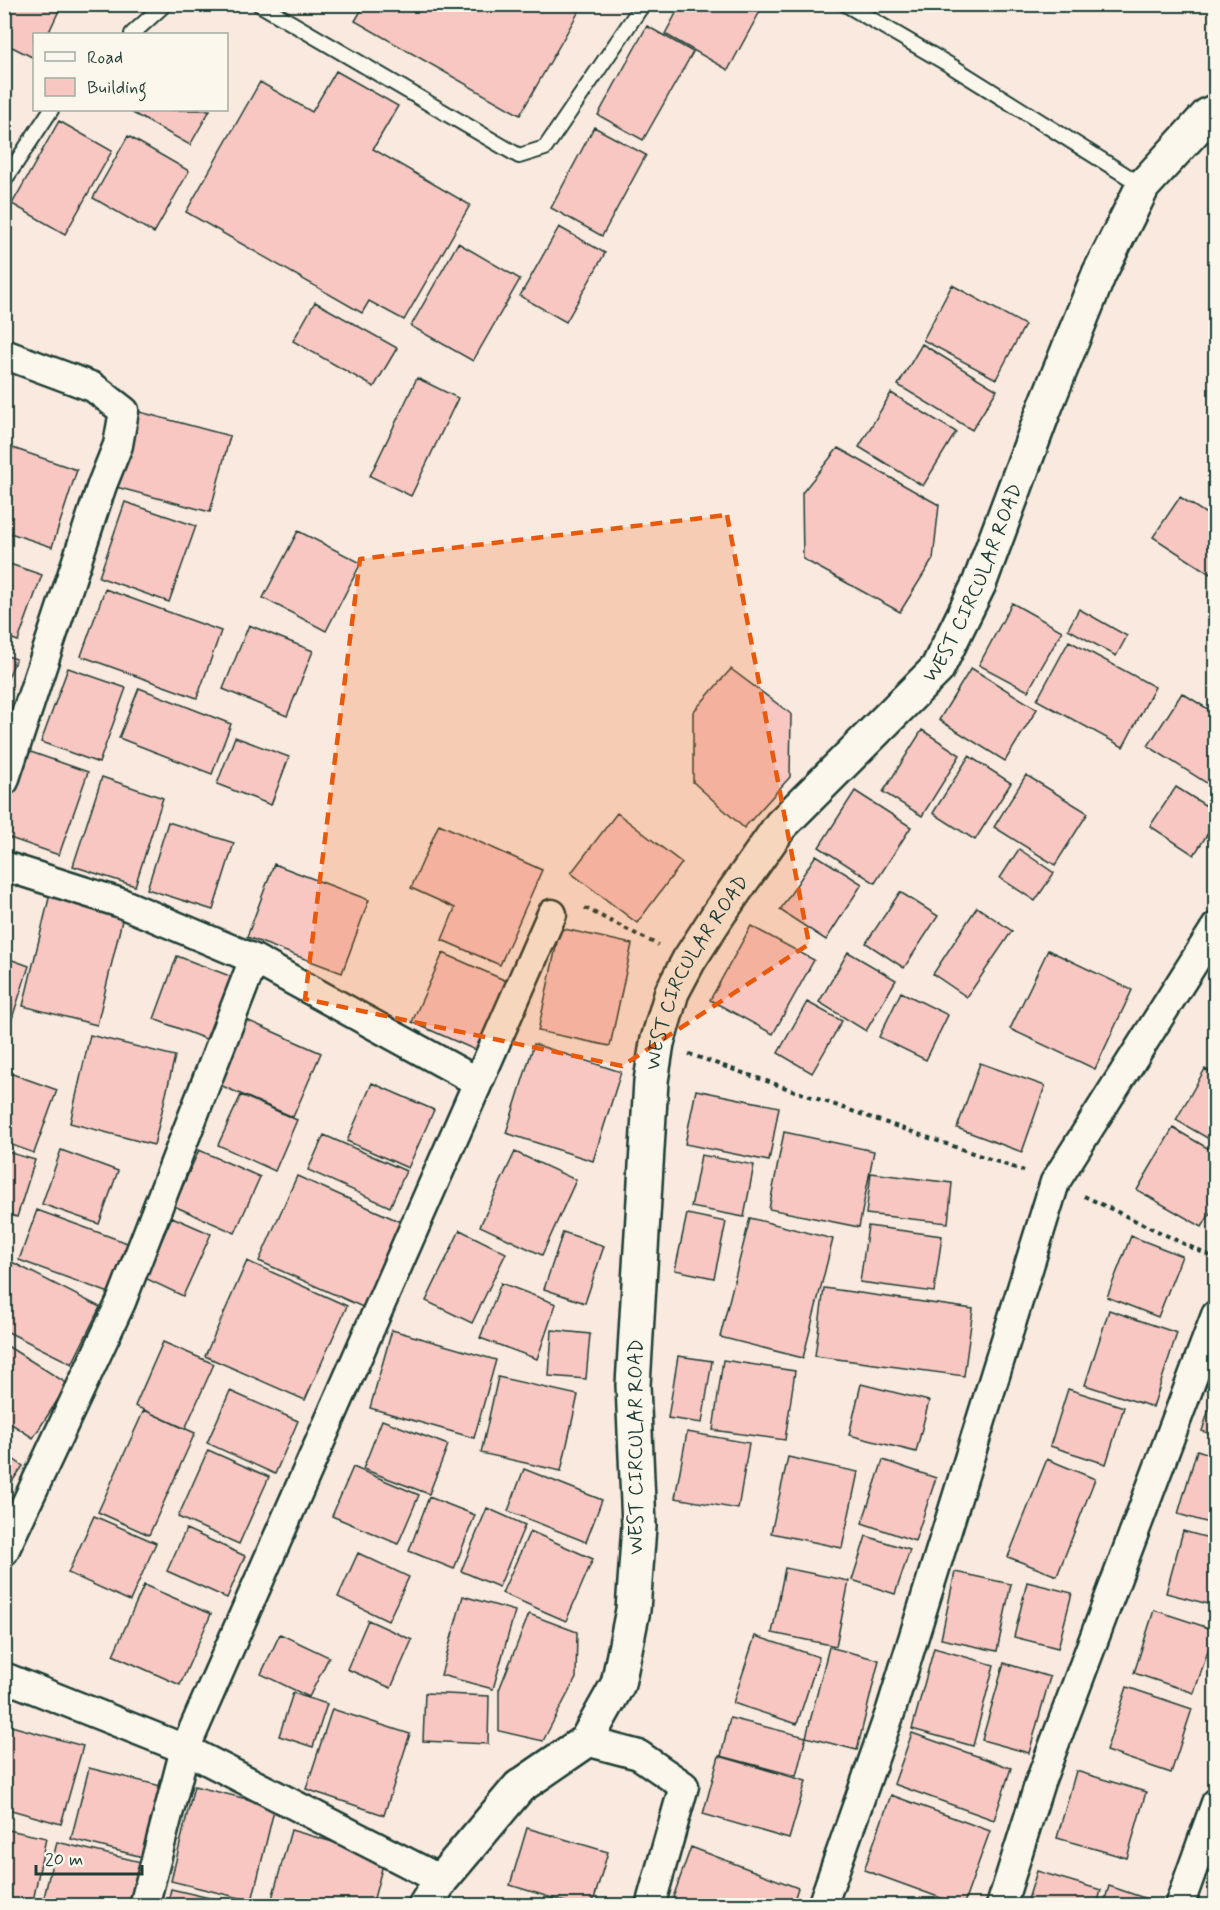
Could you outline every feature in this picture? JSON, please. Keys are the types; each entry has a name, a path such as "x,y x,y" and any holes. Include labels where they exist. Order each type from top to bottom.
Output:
{"street":[{"name":"WEST CIRCULAR ROAD","path":"433,1893 519,1787 586,1741 618,1684 633,1610 639,1526 633,1385 647,1127 657,1043 672,992 689,960 781,825 938,669 979,584 1044,410 1099,274 1143,186 1208,115 1215,111"},
{"path":"4,354 93,387 124,411 118,445 102,485 4,781"},
{"path":"4,866 121,903 254,959 478,1082"},
{"path":"144,1905 185,1749 552,914"},
{"path":"822,1905 891,1710 1055,1182 1215,927"},
{"path":"4,1551 121,1302 254,959"},
{"path":"1001,1905 1041,1782 1215,1315"},
{"path":"4,1677 185,1749 433,1893"},
{"path":"586,1741 639,1755 684,1786 650,1905"},
{"path":"1179,1905 1215,1803"}],"lane":[{"path":"133,33 165,4"},
{"path":"260,4 519,156 545,148 643,4"},
{"path":"845,4 953,67 1143,186"},
{"path":"4,181 50,111"}],"path":[{"path":"584,908 689,960"},
{"path":"657,1043 1055,1182 1215,1259"}],"highlighted area":[{"path":"727,515 809,944 622,1066 305,999 360,559"}],"building":[{"path":"4,4 62,4 48,33 33,33 33,58 4,43"},
{"path":"365,4 583,4 520,115 355,21"},
{"path":"681,4 764,4 728,70 665,34"},
{"path":"647,26 693,52 643,140 598,115"},
{"path":"336,71 398,106 373,149 470,205 404,320 369,301 362,313 186,212 260,82 312,112"},
{"path":"132,111 209,111 190,145"},
{"path":"59,121 112,151 65,234 12,204"},
{"path":"594,127 646,155 602,236 551,208"},
{"path":"128,136 189,171 154,233 93,198"},
{"path":"559,227 605,253 566,322 520,296"},
{"path":"458,243 520,279 473,361 411,326"},
{"path":"952,285 1025,325 996,379 923,340"},
{"path":"315,302 397,348 374,387 293,341"},
{"path":"922,344 997,390 972,430 898,385"},
{"path":"417,378 458,398 411,496 370,476"},
{"path":"891,393 956,432 923,486 859,447"},
{"path":"136,411 230,436 210,512 116,487"},
{"path":"4,445 77,470 52,547 4,531"},
{"path":"838,448 939,505 933,559 900,612 803,559 802,493"},
{"path":"1180,497 1216,520 1216,566 1210,574 1153,537"},
{"path":"125,502 196,526 169,602 99,577"},
{"path":"298,531 361,563 326,631 263,598"},
{"path":"4,562 42,575 18,641 4,636"},
{"path":"105,589 221,631 197,698 81,656"},
{"path":"1012,603 1062,631 1028,691 979,665"},
{"path":"1079,609 1127,636 1116,656 1068,629"},
{"path":"249,625 313,651 287,716 223,689"},
{"path":"1069,641 1155,687 1123,747 1037,700"},
{"path":"4,655 16,659 4,687"},
{"path":"68,668 126,688 99,763 41,742"},
{"path":"971,668 1037,709 1005,761 939,720"},
{"path":"731,669 791,714 790,777 744,828 693,782 693,712"},
{"path":"139,688 231,724 212,774 119,738"},
{"path":"1182,693 1216,714 1216,789 1148,746"},
{"path":"922,730 960,755 922,816 883,792"},
{"path":"235,737 289,757 271,805 217,784"},
{"path":"25,750 88,772 59,855 4,836 4,809"},
{"path":"969,756 1011,783 975,840 933,813"},
{"path":"1026,775 1088,813 1055,865 994,827"},
{"path":"102,777 163,798 135,886 73,866"},
{"path":"1176,787 1216,812 1216,821 1194,855 1150,826"},
{"path":"855,791 911,827 875,883 819,847"},
{"path":"617,813 682,863 637,923 571,873"},
{"path":"168,822 234,843 213,910 147,889"},
{"path":"439,824 542,870 500,965 442,940 455,908 411,888"},
{"path":"1019,849 1054,873 1035,901 1000,878"},
{"path":"816,855 862,884 826,940 780,910"},
{"path":"274,864 369,900 342,973 247,937"},
{"path":"900,892 938,916 904,968 866,943"},
{"path":"50,894 124,912 97,1025 23,1006"},
{"path":"977,907 1012,931 967,997 933,974"},
{"path":"751,926 814,960 773,1034 710,1000"},
{"path":"560,928 632,944 610,1046 538,1031"},
{"path":"1048,950 1132,990 1095,1069 1010,1029"},
{"path":"848,952 896,980 866,1031 819,1002"},
{"path":"443,953 511,983 480,1052 412,1022"},
{"path":"177,956 235,978 211,1041 154,1019"},
{"path":"4,957 29,966 6,1037 4,1037"},
{"path":"901,992 948,1015 926,1060 879,1037"},
{"path":"807,1002 842,1021 812,1073 778,1053"},
{"path":"240,1017 321,1053 293,1117 211,1081"},
{"path":"90,1035 175,1056 154,1145 70,1123"},
{"path":"534,1044 621,1072 593,1161 506,1133"},
{"path":"980,1063 1045,1086 1022,1152 957,1128"},
{"path":"1205,1069 1216,1076 1216,1143 1176,1120"},
{"path":"4,1071 57,1090 34,1153 4,1142"},
{"path":"372,1083 434,1110 408,1168 347,1141"},
{"path":"696,1090 779,1107 769,1161 685,1144"},
{"path":"241,1095 297,1120 275,1171 218,1145"},
{"path":"1173,1128 1216,1153 1216,1204 1202,1227 1137,1190"},
{"path":"784,1132 874,1151 859,1227 769,1209"},
{"path":"324,1135 406,1171 390,1207 308,1170"},
{"path":"61,1150 118,1171 99,1224 42,1204"},
{"path":"199,1150 260,1177 235,1233 174,1206"},
{"path":"4,1151 35,1160 17,1217 4,1213"},
{"path":"515,1152 576,1180 542,1255 480,1226"},
{"path":"701,1155 754,1165 744,1217 691,1207"},
{"path":"871,1173 952,1183 948,1223 866,1214"},
{"path":"297,1176 403,1223 365,1308 259,1261"},
{"path":"37,1210 130,1244 112,1294 19,1260"},
{"path":"687,1214 726,1222 714,1278 675,1270"},
{"path":"172,1217 211,1234 183,1296 145,1278"},
{"path":"750,1218 833,1239 803,1358 720,1337"},
{"path":"868,1226 942,1236 934,1292 860,1282"},
{"path":"460,1230 506,1253 472,1323 426,1301"},
{"path":"563,1232 604,1246 585,1303 544,1289"},
{"path":"1131,1236 1182,1256 1158,1317 1107,1297"},
{"path":"4,1258 100,1307 72,1364 4,1330"},
{"path":"247,1261 347,1306 305,1400 205,1356"},
{"path":"501,1283 556,1304 537,1359 480,1338"},
{"path":"824,1288 973,1309 964,1376 815,1356"},
{"path":"1109,1310 1177,1333 1153,1407 1085,1385"},
{"path":"392,1330 496,1360 474,1438 370,1408"},
{"path":"552,1330 590,1334 586,1379 549,1376"},
{"path":"163,1342 214,1364 185,1429 135,1406"},
{"path":"4,1344 68,1384 33,1438 4,1419"},
{"path":"678,1356 712,1361 702,1423 668,1418"},
{"path":"723,1360 795,1371 785,1440 713,1430"},
{"path":"498,1377 578,1395 561,1471 481,1453"},
{"path":"861,1384 929,1401 916,1452 849,1435"},
{"path":"1216,1388 1216,1436 1202,1431"},
{"path":"1068,1389 1124,1407 1106,1464 1050,1446"},
{"path":"230,1391 298,1421 275,1474 207,1443"},
{"path":"144,1410 195,1433 149,1535 98,1512"},
{"path":"382,1420 448,1445 429,1494 363,1469"},
{"path":"687,1432 749,1443 738,1509 675,1498"},
{"path":"208,1450 269,1477 239,1544 178,1517"},
{"path":"1197,1450 1216,1456 1216,1525 1178,1514"},
{"path":"4,1453 23,1466 4,1493"},
{"path":"788,1457 858,1472 842,1548 771,1533"},
{"path":"1047,1459 1095,1479 1057,1576 1008,1557"},
{"path":"883,1460 936,1478 915,1541 862,1523"},
{"path":"353,1467 419,1495 398,1544 332,1516"},
{"path":"524,1469 602,1500 586,1542 508,1511"},
{"path":"429,1497 475,1515 454,1569 409,1551"},
{"path":"487,1508 525,1525 499,1587 461,1571"},
{"path":"94,1516 156,1543 130,1601 68,1573"},
{"path":"186,1529 245,1556 227,1598 167,1571"},
{"path":"530,1531 593,1559 566,1621 502,1593"},
{"path":"1183,1531 1216,1540 1216,1606 1166,1593"},
{"path":"866,1536 910,1550 895,1594 852,1580"},
{"path":"358,1553 409,1577 388,1621 338,1597"},
{"path":"785,1568 849,1581 836,1646 772,1633"},
{"path":"955,1572 1011,1584 997,1651 941,1639"},
{"path":"1027,1582 1072,1593 1058,1648 1014,1637"},
{"path":"144,1585 211,1614 180,1685 113,1655"},
{"path":"463,1596 515,1611 493,1689 441,1675"},
{"path":"1154,1610 1215,1630 1194,1693 1134,1673"},
{"path":"529,1614 577,1632 576,1678 543,1741 499,1731 499,1690"},
{"path":"368,1620 412,1640 391,1688 347,1669"},
{"path":"280,1634 329,1657 309,1697 261,1674"},
{"path":"755,1636 819,1657 797,1724 733,1703"},
{"path":"829,1647 879,1660 857,1750 806,1737"},
{"path":"934,1648 994,1665 973,1746 912,1729"},
{"path":"1004,1663 1050,1677 1029,1753 982,1740"},
{"path":"1127,1687 1192,1709 1171,1773 1106,1751"},
{"path":"293,1693 327,1704 313,1747 279,1736"},
{"path":"425,1693 489,1696 488,1744 423,1741"},
{"path":"332,1709 410,1734 384,1815 306,1789"},
{"path":"730,1718 806,1737 796,1776 721,1756"},
{"path":"4,1724 83,1746 61,1824 4,1808"},
{"path":"912,1733 1011,1768 994,1820 894,1784"},
{"path":"719,1756 806,1781 789,1839 703,1814"},
{"path":"89,1768 161,1786 143,1857 71,1839"},
{"path":"1076,1771 1146,1792 1127,1858 1057,1838"},
{"path":"194,1786 275,1806 252,1901 171,1881"},
{"path":"891,1795 990,1831 963,1906 864,1870"},
{"path":"527,1828 608,1852 592,1906 578,1906 510,1885"},
{"path":"4,1829 46,1838 32,1906 4,1905"},
{"path":"291,1830 385,1857 372,1906 270,1906"},
{"path":"57,1842 141,1862 130,1906 42,1906"},
{"path":"691,1847 798,1888 792,1906 670,1906"},
{"path":"1037,1871 1101,1890 1097,1906 1026,1906"},
{"path":"1109,1886 1156,1902 1154,1906 1103,1906"},
{"path":"171,1889 244,1906 167,1906"}]}
